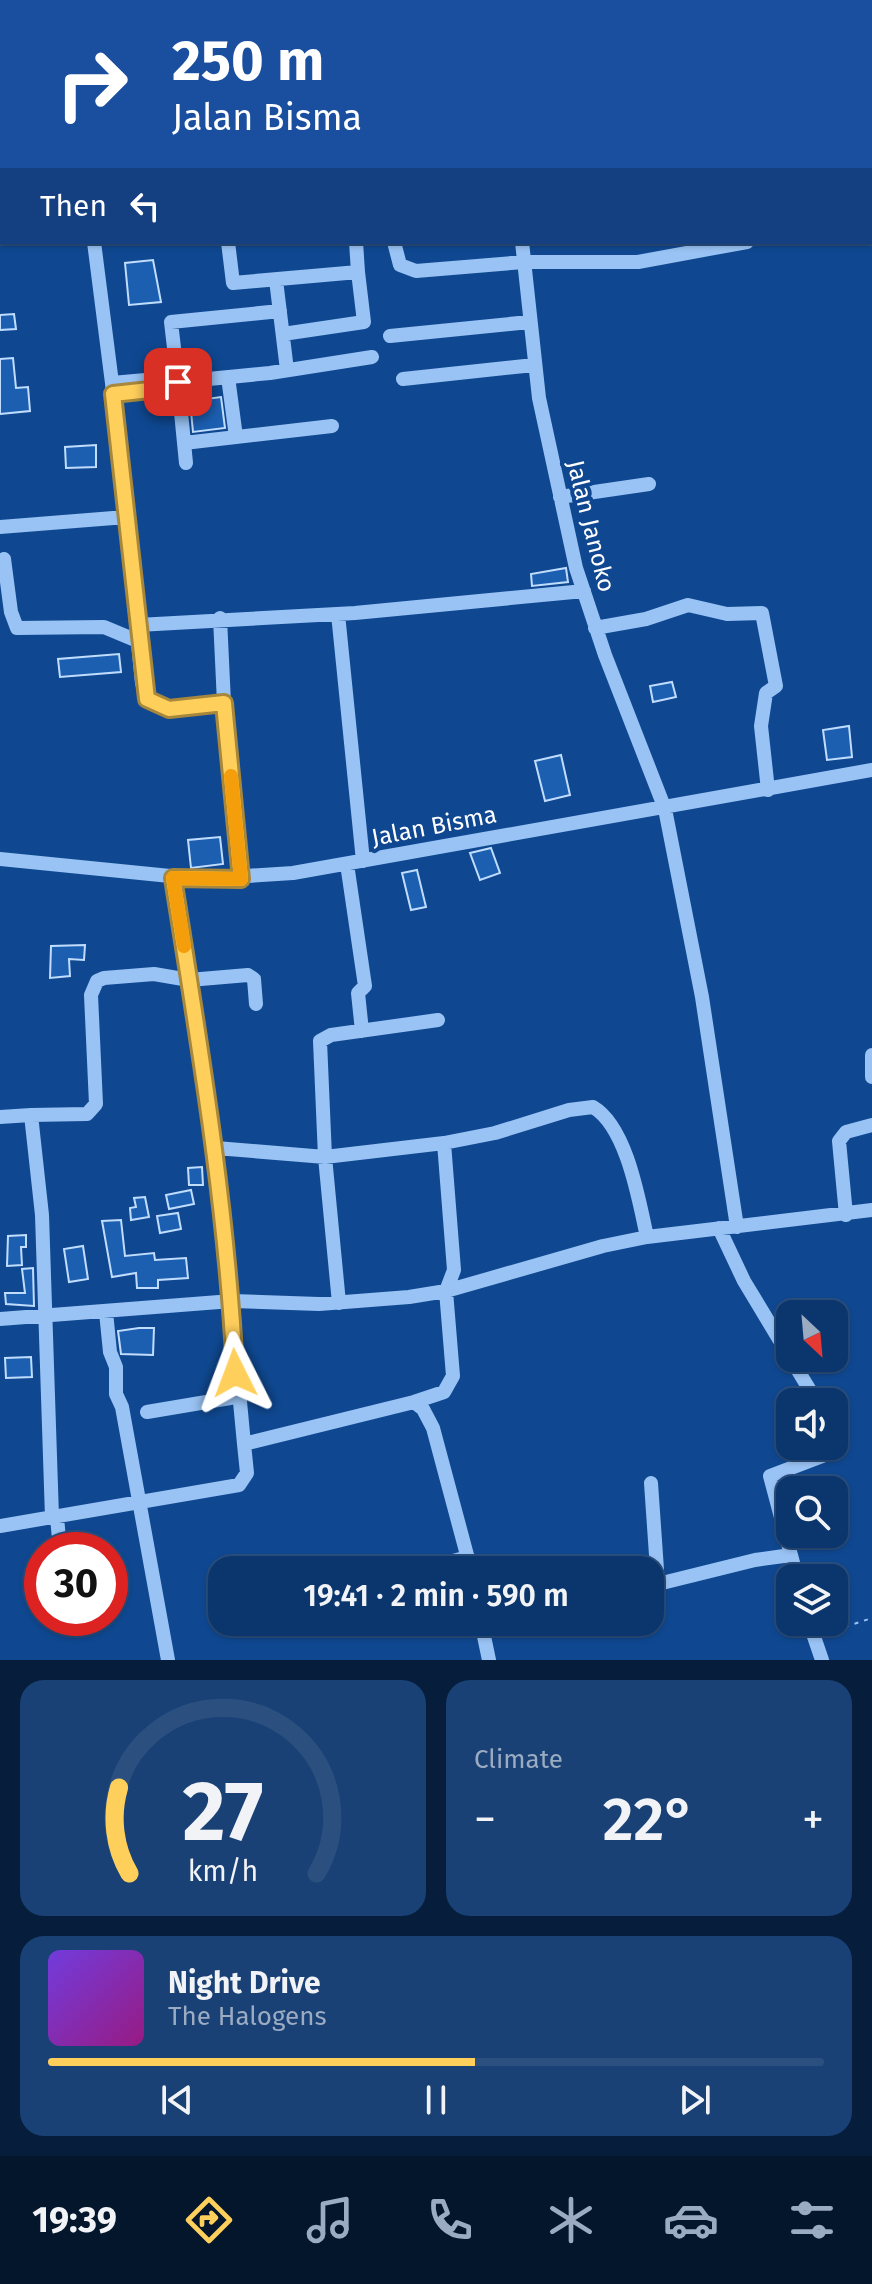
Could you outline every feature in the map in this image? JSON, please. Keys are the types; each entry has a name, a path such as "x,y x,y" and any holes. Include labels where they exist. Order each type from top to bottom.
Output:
{"street":[{"path":"94,244 113,388 142,683 150,703 169,709 224,703"},
{"path":"228,244 233,283 358,272"},
{"path":"283,334 364,322 356,244"},
{"path":"395,244 400,265 410,270 524,262 638,262 736,244"},
{"name":"Jalan Janoko","path":"522,244 534,365 560,497 595,628 665,809 702,997 737,1227"},
{"path":"276,280 287,370"},
{"path":"186,463 171,322 280,311"},
{"path":"390,336 529,322"},
{"path":"113,388 168,378 178,382 228,377 372,357"},
{"path":"403,379 534,365"},
{"path":"228,377 236,437"},
{"path":"184,443 332,426"},
{"path":"560,497 649,484"},
{"path":"0,527 126,517"},
{"path":"4,559 11,612 17,628 104,627 140,642"},
{"path":"138,625 220,618 338,614 584,591"},
{"path":"595,628 646,619 688,605 727,614 762,613 776,686 766,693 761,726 768,790"},
{"path":"338,614 363,861"},
{"path":"220,618 224,703 241,879"},
{"name":"Jalan Bisma","path":"0,859 173,878 241,879 347,864 872,770"},
{"path":"347,864 365,986 358,993 362,1031"},
{"path":"0,1526 239,1485 247,1473 236,1397 232,1301 216,1148 173,878"},
{"path":"0,1117 87,1114 96,1104 91,995 97,981 154,974 189,980 251,976 256,1004"},
{"path":"339,1303 325,1157 319,1045 326,1036 438,1020"},
{"path":"872,1055 872,1077"},
{"path":"216,1148 325,1157 444,1143 495,1133 569,1110 593,1107 615,1131 635,1181 647,1237"},
{"path":"31,1115 42,1215 44,1318 57,1532"},
{"path":"846,1215 839,1141 846,1132 872,1125"},
{"path":"244,1444 414,1402 444,1392 453,1380 446,1291 454,1270 444,1143"},
{"path":"0,1319 44,1318 232,1301 272,1305 339,1303 446,1291 592,1248 647,1237 872,1210"},
{"path":"719,1228 744,1281 809,1388"},
{"path":"106,1312 116,1394 122,1407 168,1660"},
{"path":"147,1412 236,1397"},
{"path":"414,1402 423,1409 433,1428 468,1556"},
{"path":"793,1564 770,1476 815,1460"},
{"path":"651,1483 653,1556"},
{"path":"664,1583 755,1560 791,1555"},
{"path":"485,1636 489,1660"},
{"path":"813,1636 822,1660"}],"path":[{"path":"848,1622 872,1618"}],"building":[{"path":"153,260 161,302 129,305 125,263"},
{"path":"14,314 16,329 0,330 0,315"},
{"path":"13,358 16,388 28,387 30,411 0,414 0,359"},
{"path":"221,397 225,428 193,432 190,401"},
{"path":"96,445 96,467 66,468 65,447"},
{"path":"566,568 568,582 532,586 531,574"},
{"path":"119,654 121,672 60,677 58,659"},
{"path":"672,682 676,697 653,702 650,686"},
{"path":"849,726 852,757 827,760 823,730"},
{"path":"561,755 570,795 545,801 535,761"},
{"path":"220,837 223,864 191,868 188,840"},
{"path":"491,848 500,873 480,880 470,853"},
{"path":"417,870 426,907 411,910 402,873"},
{"path":"85,945 84,960 69,959 70,976 50,978 51,946"},
{"path":"202,1167 203,1185 189,1185 188,1168"},
{"path":"191,1190 194,1204 169,1209 166,1195"},
{"path":"145,1197 149,1217 131,1220 130,1208 136,1207 134,1198"},
{"path":"178,1213 181,1229 160,1233 157,1216"},
{"path":"121,1220 125,1256 154,1253 155,1260 186,1258 188,1278 158,1280 158,1288 137,1288 136,1273 112,1277 102,1221"},
{"path":"26,1235 26,1247 21,1247 22,1265 7,1266 8,1236"},
{"path":"83,1246 88,1279 69,1282 64,1249"},
{"path":"33,1268 34,1306 6,1304 5,1293 25,1293 22,1269"},
{"path":"154,1328 153,1355 121,1354 118,1331"},
{"path":"31,1357 32,1377 6,1378 5,1358"}],"slow traffic":[{"path":"184,946 173,878 241,879 231,776"}],"route":[{"path":"178,382 168,388 113,394 142,683 147,699 153,705 169,709 224,703 241,879 173,878 216,1148 232,1301 235,1373"}]}
